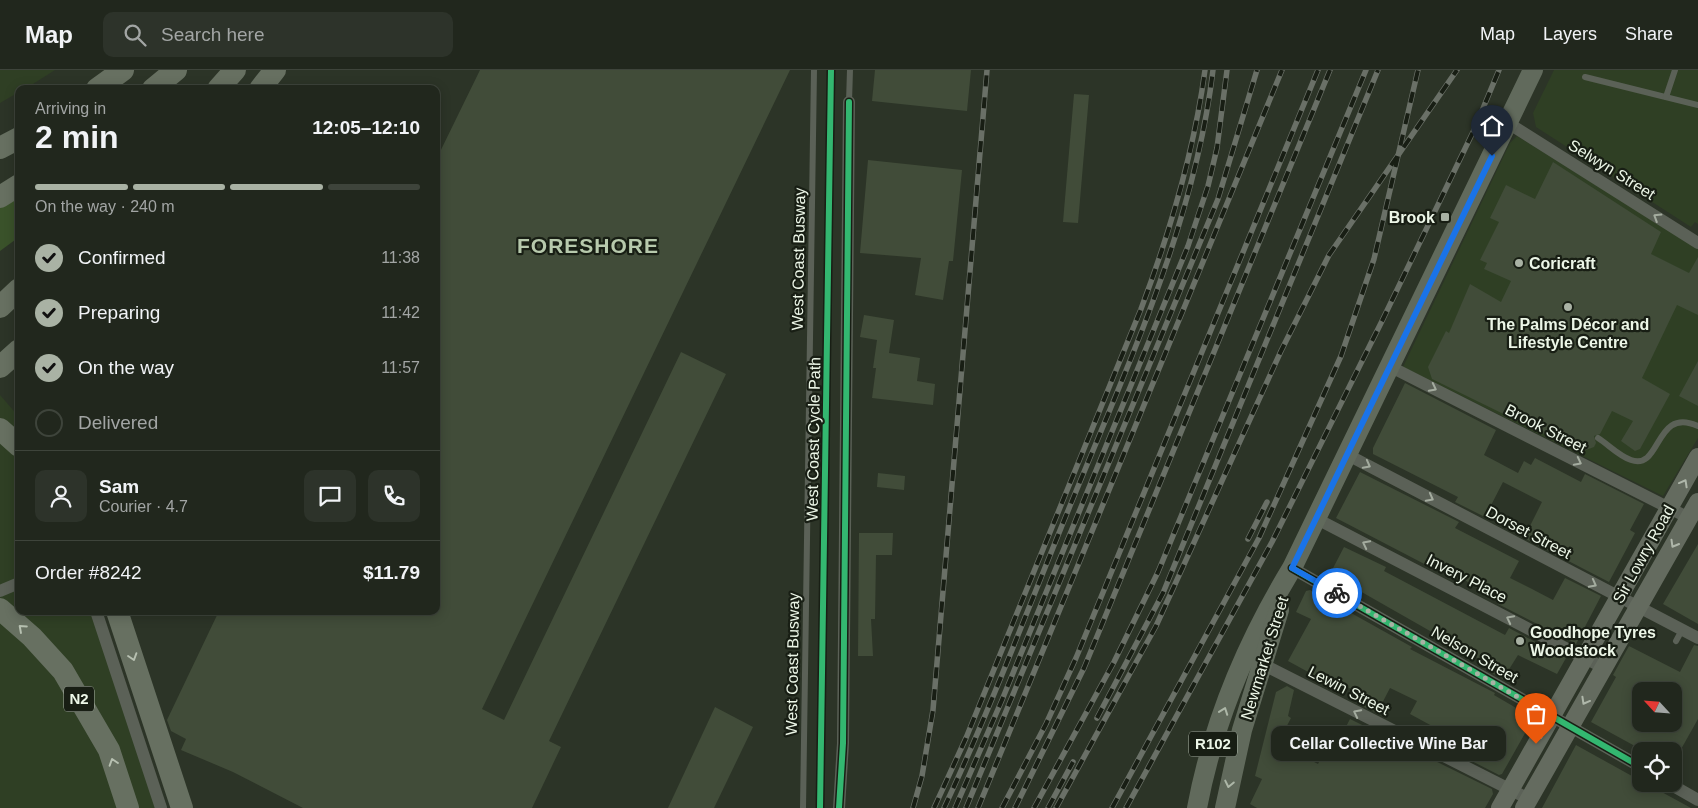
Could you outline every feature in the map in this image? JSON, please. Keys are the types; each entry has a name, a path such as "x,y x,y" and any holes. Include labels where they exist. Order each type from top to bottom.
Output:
{"highway":[{"path":"102,85 123,70"},
{"path":"158,85 176,70"},
{"path":"222,85 235,70"},
{"path":"263,85 276,70"},
{"path":"0,148 15,140"},
{"path":"0,196 15,187"},
{"path":"0,307 15,293"},
{"path":"0,367 15,354"},
{"path":"0,429 15,442"},
{"name":"N2","path":"0,608 32,637 63,671 109,750 128,808"},
{"path":"118,615 182,808"}],"main road":[{"name":"Newmarket Street","path":"1197,808 1216,732 1240,666 1276,594 1292,568 1533,70"},
{"name":"Sir Lowry Road","path":"1500,808 1698,457"},
{"name":"Sir Lowry Road","path":"1526,804 1698,502"},
{"name":"Newmarket Street","path":"1225,808 1242,730 1292,568"}],"street":[{"path":"838,808 843,743 849,102"},
{"name":"Selwyn Street","path":"1508,123 1698,243"},
{"name":"Brook Street","path":"1389,366 1689,518"},
{"name":"Dorset Street","path":"1346,454 1638,607 1679,635 1698,638"},
{"name":"Invery Place","path":"1315,518 1604,668"},
{"name":"Nelson Street","path":"1292,568 1632,762"},
{"path":"0,591 15,585"},
{"path":"97,615 162,808"},
{"name":"Lewin Street","path":"1262,664 1510,790 1526,804"},
{"path":"1682,791 1698,800"}],"lane":[{"name":"West Coast Busway","path":"803,808 814,70"},
{"path":"849,102 850,70"},
{"path":"1666,97 1675,70"},
{"path":"1585,77 1698,105"},
{"path":"1598,438 1625,457 1633,461 1642,460 1651,454 1666,429 1676,421 1686,420 1698,426"}],"shaded area":[{"path":"0,70 55,70 31,85 15,85 15,94 0,103"},
{"path":"1554,70 1698,70 1698,224 1695,222 1691,227 1536,127 1533,113"},
{"name":"The Palms Décor and Lifestyle Centre","path":"1517,136 1698,248 1698,438 1663,496 1403,367 1510,143"},
{"path":"15,197 15,240 0,251 0,206"},
{"path":"0,395 15,412 15,615 94,615 158,808 0,808"}],"building":[{"path":"480,70 790,70 482,709 504,720 681,352 726,374 549,741 561,747 532,808 303,808 233,772 181,750 186,739 171,731 167,720 217,615 440,615 440,152"},
{"path":"875,70 971,70 967,111 872,101"},
{"path":"1074,94 1089,95 1078,223 1063,222"},
{"path":"868,160 962,170 953,261 949,261 943,300 915,295 921,258 860,253"},
{"name":"The Palms Décor and Lifestyle Centre","path":"1553,162 1661,232 1651,254 1689,273 1698,257 1698,315 1677,305 1642,378 1670,394 1640,449 1635,451 1621,441 1633,421 1612,411 1600,434 1594,436 1596,443 1594,447 1581,452 1432,379 1428,367 1446,331 1449,333 1470,284 1501,302 1511,281 1484,269 1487,263 1480,260 1499,222 1490,218 1506,185 1535,199"},
{"path":"864,315 894,320 889,353 920,358 917,381 935,384 933,405 872,398 876,368 873,368 877,340 860,337"},
{"path":"1698,361 1698,406 1679,396"},
{"path":"1405,383 1496,430 1484,455 1518,473 1524,461 1531,465 1535,458 1581,482 1585,474 1644,504 1630,530 1635,533 1609,582 1524,538 1542,502 1503,482 1485,517 1455,502 1458,497 1373,454 1373,448"},
{"path":"1360,472 1459,522 1455,528 1519,561 1510,578 1553,600 1565,578 1601,596 1576,644 1498,604 1500,599 1436,565 1434,569 1336,518"},
{"path":"878,473 905,476 904,490 877,487"},
{"path":"859,533 893,533 892,555 876,555 875,619 871,619 873,656 858,656"},
{"path":"1698,544 1698,624 1663,604"},
{"path":"1344,547 1386,567 1384,571 1505,635 1509,628 1566,658 1557,674 1518,655 1503,679 1485,669 1488,664 1330,574"},
{"path":"1310,590 1412,647 1410,649 1495,693 1494,695 1530,716 1532,721 1502,774 1499,775 1462,756 1467,745 1410,714 1417,701 1390,688 1377,713 1362,706 1367,697 1347,687 1345,692 1288,661 1311,619 1296,612 1306,591"},
{"path":"1694,645 1698,646 1698,719 1682,747 1682,742 1632,742 1632,744 1591,722 1616,677 1613,675 1629,646 1680,672"},
{"path":"1287,686 1294,690 1288,716 1291,718 1278,743 1318,764 1331,738 1338,742 1350,719 1492,789 1493,794 1485,808 1257,808 1250,804 1262,779 1255,776 1276,692"},
{"path":"715,707 753,727 714,808 668,808"},
{"path":"1576,745 1632,776 1632,792 1662,792 1691,808 1542,808"}],"railway":[{"path":"913,808 922,776 933,710 987,70"},
{"path":"934,808 966,738 1141,309 1162,251 1180,191 1188,161 1205,70"},
{"path":"944,808 994,694 1116,396 1157,290 1176,236 1191,182 1204,126 1213,70"},
{"path":"955,808 1002,700 1188,246 1208,186 1217,148 1227,70"},
{"path":"966,808 1218,199 1257,70"},
{"path":"978,808 1282,70"},
{"path":"1002,808 1046,724 1076,658 1318,70"},
{"path":"1015,808 1084,668 1330,70"},
{"path":"1034,808 1114,662 1158,572 1366,70"},
{"path":"1097,718 1163,593 1378,70"},
{"path":"1112,808 1259,538 1341,356 1374,259 1418,70"},
{"path":"1056,808 1156,626 1281,351 1329,255 1457,70"},
{"path":"1126,808 1272,542 1474,130 1499,70"},
{"path":"1248,539 1267,502"},
{"path":"1048,808 1073,762"}],"cycle path":[{"name":"West Coast Cycle Path","path":"820,808 831,70"},
{"path":"839,808 843,743 849,102"},
{"path":"1292,568 1632,762"}],"way so far":[{"path":"1337,593 1551,716 1536,744"}],"place":[{"name":"Brook","path":"1445,217"},
{"name":"Coricraft","path":"1519,263"},
{"name":"The Palms Décor and Lifestyle Centre","path":"1568,307"},
{"name":"Goodhope Tyres Woodstock","path":"1520,641"},
{"name":"Cellar Collective Wine Bar","path":"1536,744"}],"district":[{"name":"FORESHORE","path":"588,246"}],"route":[{"path":"1337,593 1292,568 1492,156"}]}
